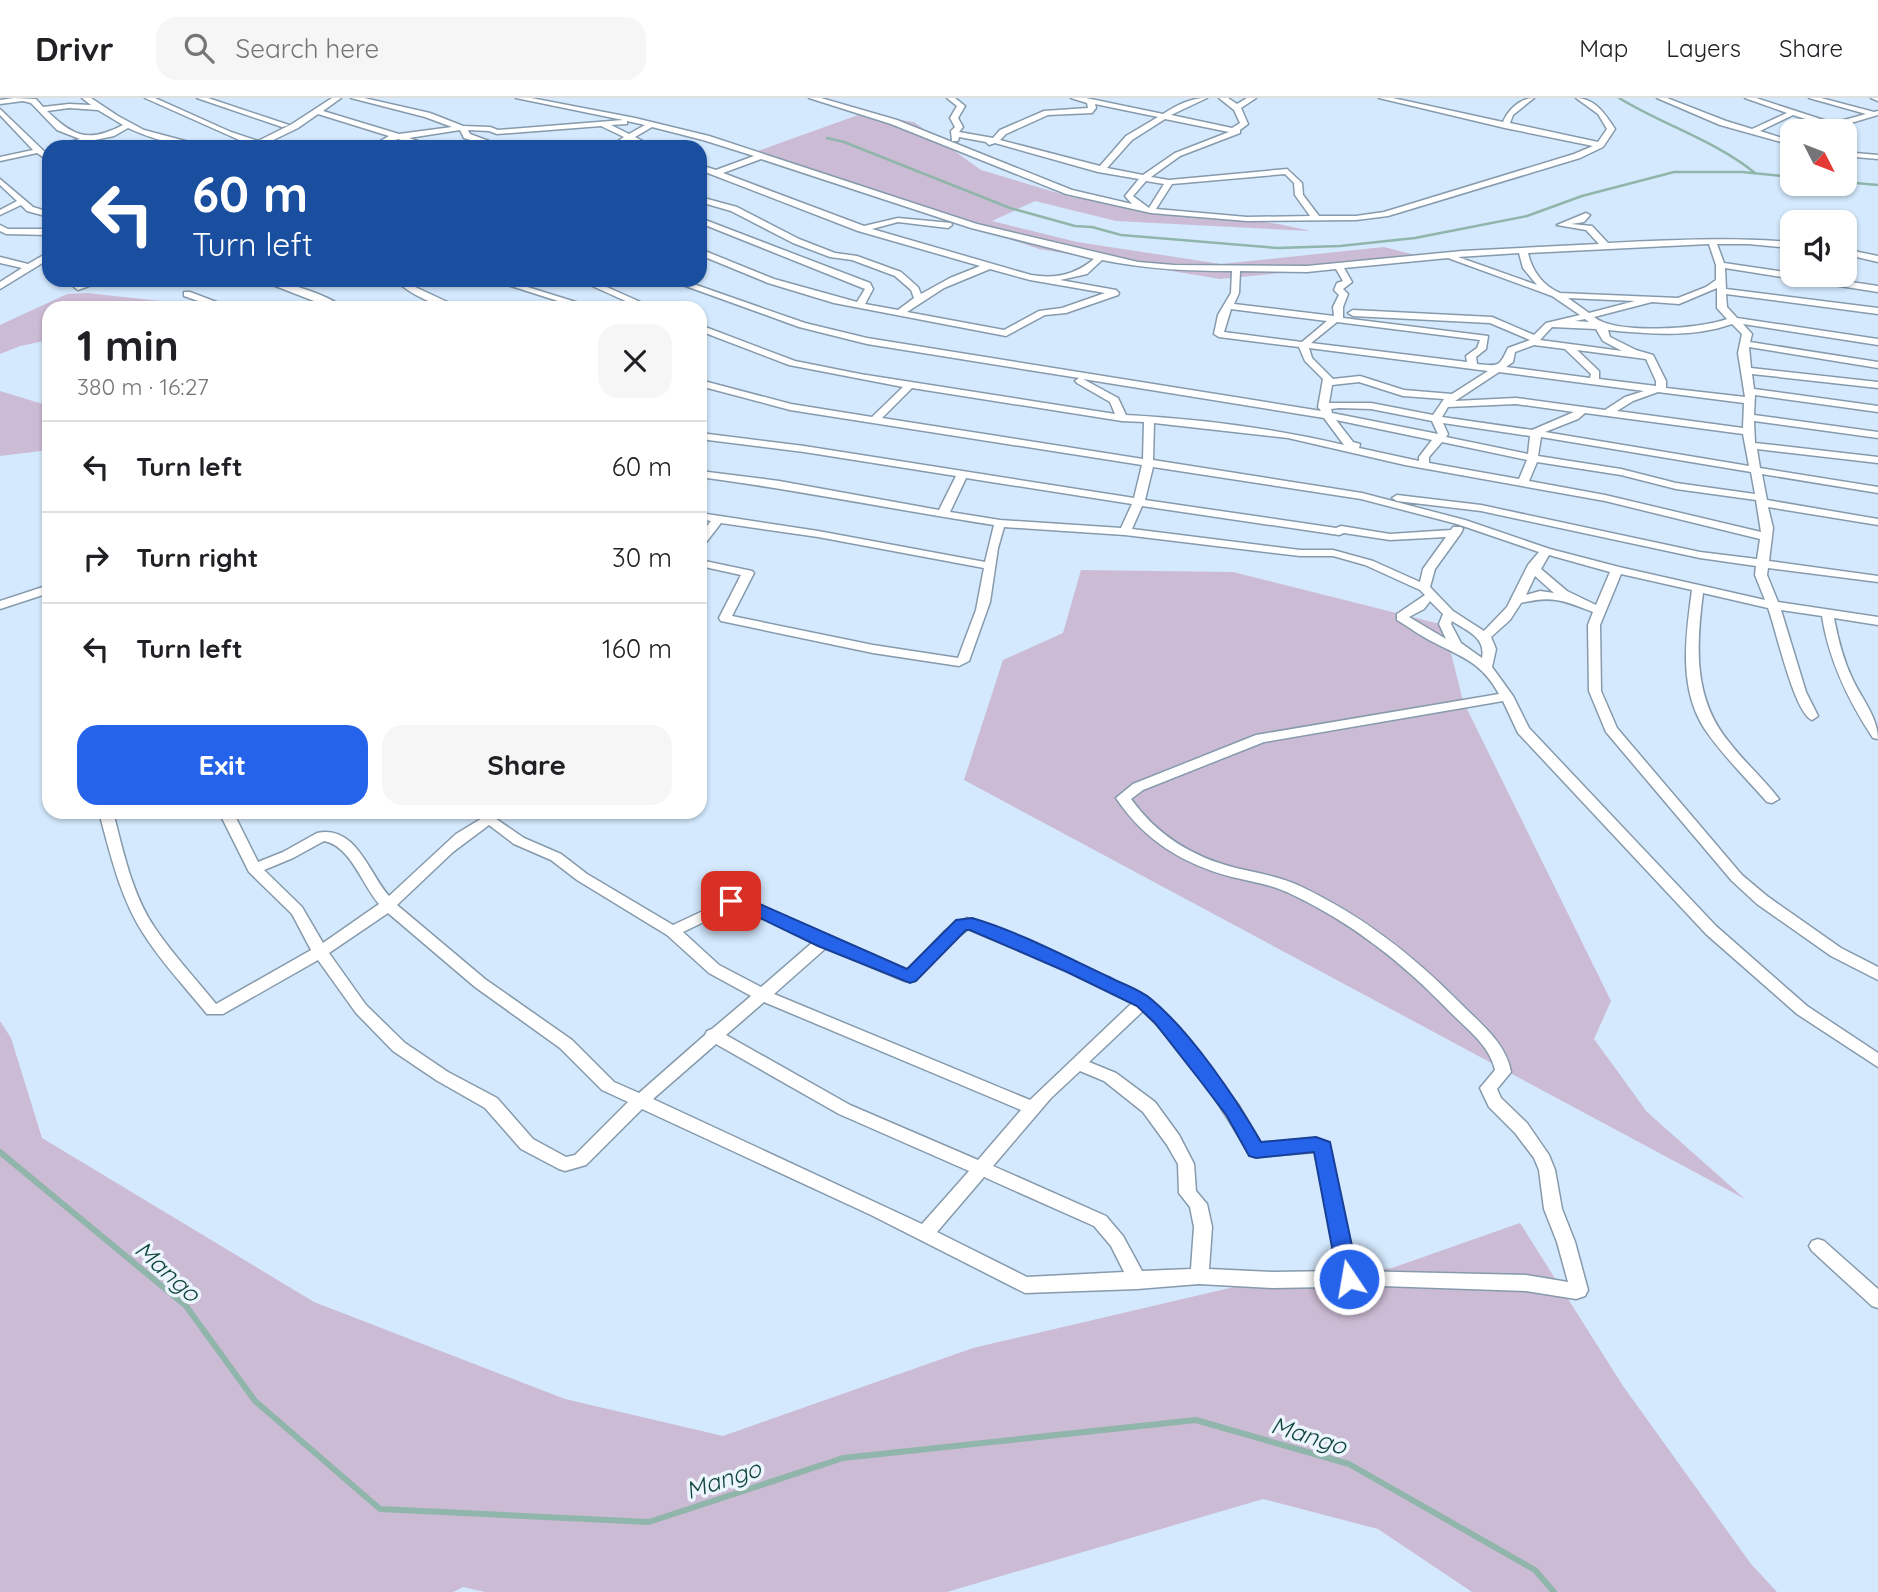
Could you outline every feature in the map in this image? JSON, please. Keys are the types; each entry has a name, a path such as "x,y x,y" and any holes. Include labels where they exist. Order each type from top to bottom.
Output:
{"street":[{"path":"45,111 69,106 86,98 127,126 159,140"},
{"path":"149,98 228,134 248,140"},
{"path":"201,98 282,128"},
{"path":"269,140 282,128 302,120 337,98"},
{"path":"355,98 427,115 462,128 467,136 478,140"},
{"path":"520,98 635,120 706,138 974,226 1100,258 1174,268 1339,266 1444,255 1712,241 1780,244"},
{"path":"813,98 872,114 1069,191 1152,210 1247,219 1356,218 1404,210 1569,159 1600,145 1610,133 1610,125 1601,113 1580,98"},
{"path":"951,98 961,106 954,118 958,127 953,144"},
{"path":"1075,98 1234,130 1244,124 1238,107 1223,98"},
{"path":"1180,98 1192,101"},
{"path":"1101,170 1129,138 1192,101 1203,98"},
{"path":"1238,107 1252,98"},
{"path":"1383,98 1600,145"},
{"path":"1424,109 1429,98"},
{"path":"1505,126 1510,114 1530,98"},
{"path":"1661,98 1779,140"},
{"path":"1749,98 1816,119"},
{"path":"1813,98 1877,114"},
{"path":"0,102 13,99 30,100 45,111 60,128 83,140 111,134 127,126"},
{"path":"974,153 980,146 995,141 1003,132 1047,113 1090,111 1093,100"},
{"path":"1784,100 1794,112"},
{"path":"69,106 99,108"},
{"path":"0,111 42,154"},
{"path":"317,111 411,140"},
{"path":"589,111 603,124 634,140"},
{"path":"1752,132 1794,112"},
{"path":"1857,120 1877,114"},
{"path":"385,140 462,128 490,129 497,132 635,120"},
{"path":"1857,122 1871,124"},
{"path":"625,140 651,124"},
{"path":"1152,210 1141,206 1129,196 1143,179 1166,159 1237,131 1234,130"},
{"path":"956,134 995,141 1143,179 1170,182 1287,171 1300,188 1299,195 1317,219"},
{"path":"0,159 42,150"},
{"path":"716,173 761,156"},
{"path":"1857,156 1878,158"},
{"path":"707,170 861,229 989,266 1115,294 1059,312 1042,313 1033,322 1006,333 859,306 771,281 707,254"},
{"path":"0,181 21,202 42,215"},
{"path":"1152,210 1170,182"},
{"path":"0,213 21,202"},
{"path":"707,202 734,209 796,241 833,255 855,258 898,274 915,289 919,299"},
{"path":"1586,215 1581,220 1574,219 1560,225 1589,228 1606,246"},
{"path":"861,229 898,220 974,226"},
{"path":"707,223 867,285 869,289 859,306"},
{"path":"2,231 42,232"},
{"path":"1712,241 1720,265 1722,308 1747,334 1743,353 1749,396 1748,432 1763,500 1766,537 1761,575 1800,692 1812,716"},
{"path":"1523,251 1527,268 1551,293 1648,301 1684,300 1720,286 1878,311"},
{"path":"1857,254 1878,259"},
{"path":"1444,255 1572,303 1604,331 1608,340 1624,345 1637,355"},
{"path":"1047,280 1084,272 1100,258"},
{"path":"0,286 42,259"},
{"path":"0,260 29,267 42,263"},
{"path":"1720,265 1878,289"},
{"path":"898,314 919,299 974,270 989,266"},
{"path":"1338,316 1338,307 1344,294 1338,290 1340,285 1348,282 1339,266"},
{"path":"1236,268 1236,293 1223,315 1219,334 1594,381 1878,409"},
{"path":"284,287 325,301"},
{"path":"408,287 439,301"},
{"path":"520,287 566,301"},
{"path":"600,287 632,301"},
{"path":"693,287 802,326 867,341 1066,374 1324,411 1533,458 1621,472 1686,488 1878,522"},
{"path":"187,294 207,301"},
{"path":"1436,419 1448,401 1511,359 1511,350 1534,341 1545,327 1648,301"},
{"path":"1228,306 1338,316 1485,338"},
{"path":"1303,346 1338,316 1496,320 1534,341 1650,357 1661,381 1661,388"},
{"path":"1444,317 1457,327 1485,338"},
{"path":"1554,324 1677,331 1711,328 1733,320 1878,342"},
{"path":"707,331 792,363 909,386 1122,418 1288,435 1405,462 1605,498 1766,537"},
{"path":"1472,364 1471,356 1481,349 1485,338"},
{"path":"1745,344 1878,365"},
{"path":"1303,346 1308,359 1328,378 1323,393 1324,411 1350,445 1386,452 1405,462"},
{"path":"1568,346 1596,373 1594,381"},
{"path":"1745,370 1878,385"},
{"path":"1066,374 1114,400 1122,418"},
{"path":"1328,382 1360,379 1403,393 1448,401 1516,401 1748,432"},
{"path":"707,385 790,407 1362,496 1445,502 1700,555 1761,561 1878,579"},
{"path":"876,419 909,386"},
{"path":"1606,414 1629,399 1661,388"},
{"path":"1324,411 1341,405 1387,408 1436,419 1687,456 1758,471 1878,490"},
{"path":"1535,432 1574,417 1581,411"},
{"path":"1749,417 1878,435"},
{"path":"1125,532 1141,501 1150,463 1149,419"},
{"path":"1424,465 1424,457 1443,434 1436,419"},
{"path":"1524,482 1533,458 1535,432"},
{"path":"707,437 804,449 1037,488 1141,501 1285,525 1339,532 1341,529 1370,536 1455,533"},
{"path":"1750,445 1878,460"},
{"path":"707,475 779,484 1000,523 1125,532 1300,553 1333,553 1370,562 1429,592 1449,614 1484,636 1490,649 1486,667"},
{"path":"944,512 962,475"},
{"path":"1362,496 1461,522 1546,551 1617,570 1772,605 1878,621"},
{"path":"707,517 818,534 990,566"},
{"path":"707,534 718,519"},
{"path":"1461,522 1429,569 1429,592 1420,606 1401,617 1437,640 1462,649"},
{"path":"707,565 748,573 725,618 915,657 959,662 963,661 975,631 985,595 993,537 1000,523"},
{"path":"1484,636 1499,627 1519,600 1534,565 1546,551"},
{"path":"1534,565 1557,589 1601,611"},
{"path":"1617,570 1594,625 1595,691 1611,729 1737,878 1762,900 1836,952 1878,974"},
{"path":"1698,588 1692,658 1694,688 1704,717 1772,799"},
{"path":"0,605 42,591"},
{"path":"1519,600 1540,595 1571,598"},
{"path":"1827,612 1831,640 1852,693 1878,735"},
{"path":"1449,614 1446,624 1453,645 1486,667 1507,696 1523,730 1711,930 1802,1010 1878,1061"},
{"path":"254,869 288,855 321,836 339,839 357,858 373,888 388,905 480,984 566,1044 608,1086 774,1161 1025,1285 1199,1276 1273,1280 1526,1283 1578,1291 1566,1242 1552,1209 1547,1170 1541,1155 1521,1128 1495,1102 1489,1088 1503,1072 1503,1065 1482,1035 1441,992 1363,925 1269,879 1223,870 1176,852 1141,822 1124,798 1138,788 1261,738 1507,696"},
{"path":"108,819 120,864 137,909 149,931 212,1010 218,1010 337,942 388,905 423,869 489,819 519,841 556,857 582,877 672,931 714,969 762,995 948,1070 1033,1108"},
{"path":"229,819 254,869 297,911 319,950 361,1009 399,1047 442,1076 491,1103 527,1144 565,1164 580,1160 713,1035 824,942"},
{"path":"672,931 737,900 824,942 910,977 950,934 967,923 1073,967 1143,1002 1161,1019 1209,1078 1256,1150 1316,1145 1323,1148 1349,1279"},
{"path":"924,1234 1033,1108 1143,1002"},
{"path":"713,1035 827,1101 925,1145 1040,1191 1100,1221 1124,1251 1138,1281"},
{"path":"1078,1063 1110,1077 1149,1107 1173,1140 1186,1164 1188,1193 1198,1204 1203,1227 1199,1276"},
{"path":"1818,1246 1878,1300"}],"shaded area":[{"path":"861,114 914,122 981,170 1071,197 1278,224 1311,231 1116,221 1035,201 992,221 1077,242 1221,264 1384,247 1419,256 1403,261 1220,279 1039,249 824,177 775,156 755,152"},
{"path":"87,293 161,301 52,301 67,294"},
{"path":"42,306 42,341 0,354 0,325"},
{"path":"0,391 42,404 42,451 0,456"},
{"path":"1081,570 1233,572 1444,625 1463,701 1611,1001 1594,1039 1647,1112 1745,1199 964,780 1003,660 1063,633"},
{"path":"0,1021 11,1038 42,1138 314,1302 565,1399 723,1436 973,1348 1234,1287 1392,1268 1520,1223 1623,1386 1751,1564 1777,1592 1472,1592 1378,1529 1263,1499 947,1592 485,1592 463,1587 453,1592 0,1592"}],"waterway":[{"path":"1619,98 1723,151 1755,173"},
{"path":"827,138 844,142 1010,208 1075,226 1092,227 1121,235 1277,248 1340,246 1415,238 1527,216 1582,196 1674,172 1742,172 1780,176"},
{"path":"1857,183 1878,185"},
{"name":"Mango","path":"0,1152 186,1306 255,1401 380,1509 649,1522 843,1458 1196,1420 1349,1464 1535,1570 1554,1592"}],"route":[{"path":"731,901 737,900 824,942 910,977 950,934 962,924 972,924 1073,967 1143,1002 1161,1019 1209,1078 1256,1150 1260,1152 1321,1145 1349,1279"}]}
